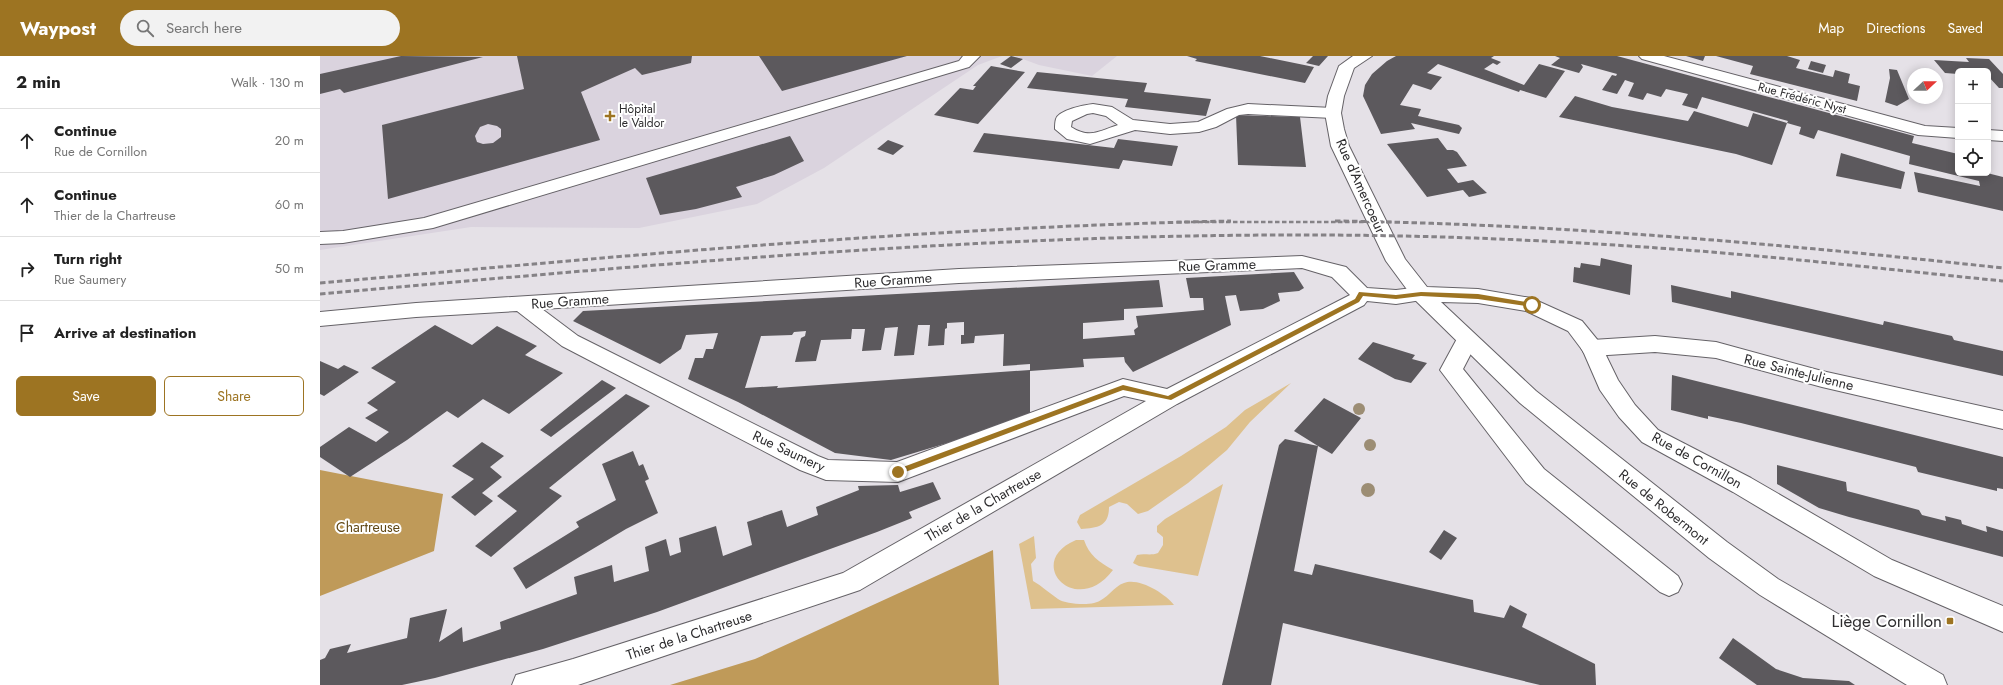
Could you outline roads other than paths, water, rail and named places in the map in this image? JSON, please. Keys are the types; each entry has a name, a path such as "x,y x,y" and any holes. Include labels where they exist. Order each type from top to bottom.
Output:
{"street":[{"path":"320,238 343,237 426,224 964,64 972,56"},
{"name":"Rue d'Amercoeur","path":"1364,56 1347,66 1336,96 1333,113 1340,146 1396,261 1421,294"},
{"name":"Rue Frédéric Nyst","path":"1647,56 1924,131 1955,133"},
{"path":"1135,124 1151,127 1195,128 1211,123 1235,111 1248,109 1333,113"},
{"path":"1991,135 2003,136"},
{"name":"Rue Gramme","path":"320,319 416,310 959,276 1302,262 1339,272 1361,294"},
{"path":"1361,294 1396,297 1421,294"},
{"name":"Thier de la Chartreuse","path":"526,685 573,673 851,582 1169,398 1357,300 1361,294"},
{"name":"Rue de Robermont","path":"1421,294 1467,340 1528,397 1718,550 1769,587 1932,685"},
{"name":"Rue de Cornillon","path":"1421,294 1478,296 1532,305 1575,326 1592,348 1608,384 1627,411 1650,436 1742,485 1883,568 2003,619"},
{"name":"Rue Saumery","path":"522,304 570,341 808,463 826,470 898,472 1123,387 1169,398"},
{"path":"1467,340 1451,370 1535,476 1669,584"},
{"name":"Rue Sainte-Julienne","path":"1592,348 1656,344 1716,350 1822,379 2003,420"}],"railway":[{"path":"1193,222 1231,221"},
{"path":"1335,221 1377,222"},
{"path":"1177,222 1193,222"},
{"path":"320,283 661,253 889,236 1003,229 1193,222"},
{"path":"1193,222 1377,222"},
{"path":"1377,222 1393,222"},
{"path":"1377,222 1503,226 1753,243 2003,268"},
{"path":"320,294 567,272 814,253 1062,240 1186,236 1310,235 1456,237 1651,247 2003,281"}],"place":[{"name":"Hôpital le Valdor","path":"610,116"},
{"name":"Liège Cornillon","path":"1950,621"}],"park label":[{"name":"Chartreuse","path":"368,527"}]}
